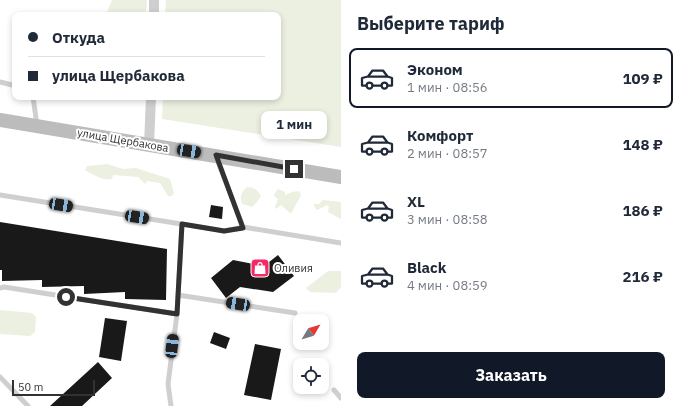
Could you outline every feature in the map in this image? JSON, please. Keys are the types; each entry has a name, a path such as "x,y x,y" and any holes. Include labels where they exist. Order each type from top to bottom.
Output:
{"main road":[{"name":"улица Щербакова","path":"0,120 341,177"}],"street":[{"path":"154,0 154,12"},
{"path":"149,145 151,100"}],"lane":[{"path":"0,82 12,85"},
{"path":"34,100 38,126"},
{"path":"216,155 243,228"},
{"path":"0,196 224,231 243,228 341,243"},
{"path":"171,406 168,384 177,314 182,224"},
{"path":"0,288 4,287 177,314"},
{"path":"178,295 295,313"},
{"path":"0,377 28,406"},
{"path":"334,390 341,398"}],"green space":[{"path":"112,0 147,0 146,12 107,12"},
{"path":"166,0 341,0 341,147 162,119 163,100 281,100 281,12 165,12"},
{"path":"107,164 123,169 136,168 170,179 174,193 172,196 168,196 160,183 147,181 145,184 138,177 113,175 112,179 105,179 85,170 87,166"},
{"path":"247,187 256,189 261,196 252,207 242,204 241,201 242,194"},
{"path":"278,189 285,192 285,195 299,191 301,195 291,214 281,205 276,209 275,207 278,199 274,196"},
{"path":"323,200 341,202 341,219 328,212 329,207 327,205 317,210 314,204 319,204"},
{"path":"328,271 341,271 341,287 336,293 310,292 306,288"},
{"path":"0,310 32,313 36,317 35,332 30,336 0,334"}],"building":[{"path":"211,205 223,207 222,219 209,217"},
{"path":"0,222 167,249 166,300 125,299 125,292 84,294 84,286 42,287 42,280 2,281 2,270 0,270"},
{"path":"278,255 294,276 273,292 240,287 226,298 211,278 233,260 264,266"},
{"path":"105,318 127,321 121,361 99,357"},
{"path":"214,332 230,338 226,349 210,343"},
{"path":"255,344 281,349 271,400 244,395"},
{"path":"98,362 112,378 82,406 50,406"}],"place":[{"name":"Оливия","path":"260,268"}],"route":[{"path":"66,297 177,314 182,224 224,231 243,228 216,155 294,169"}]}
